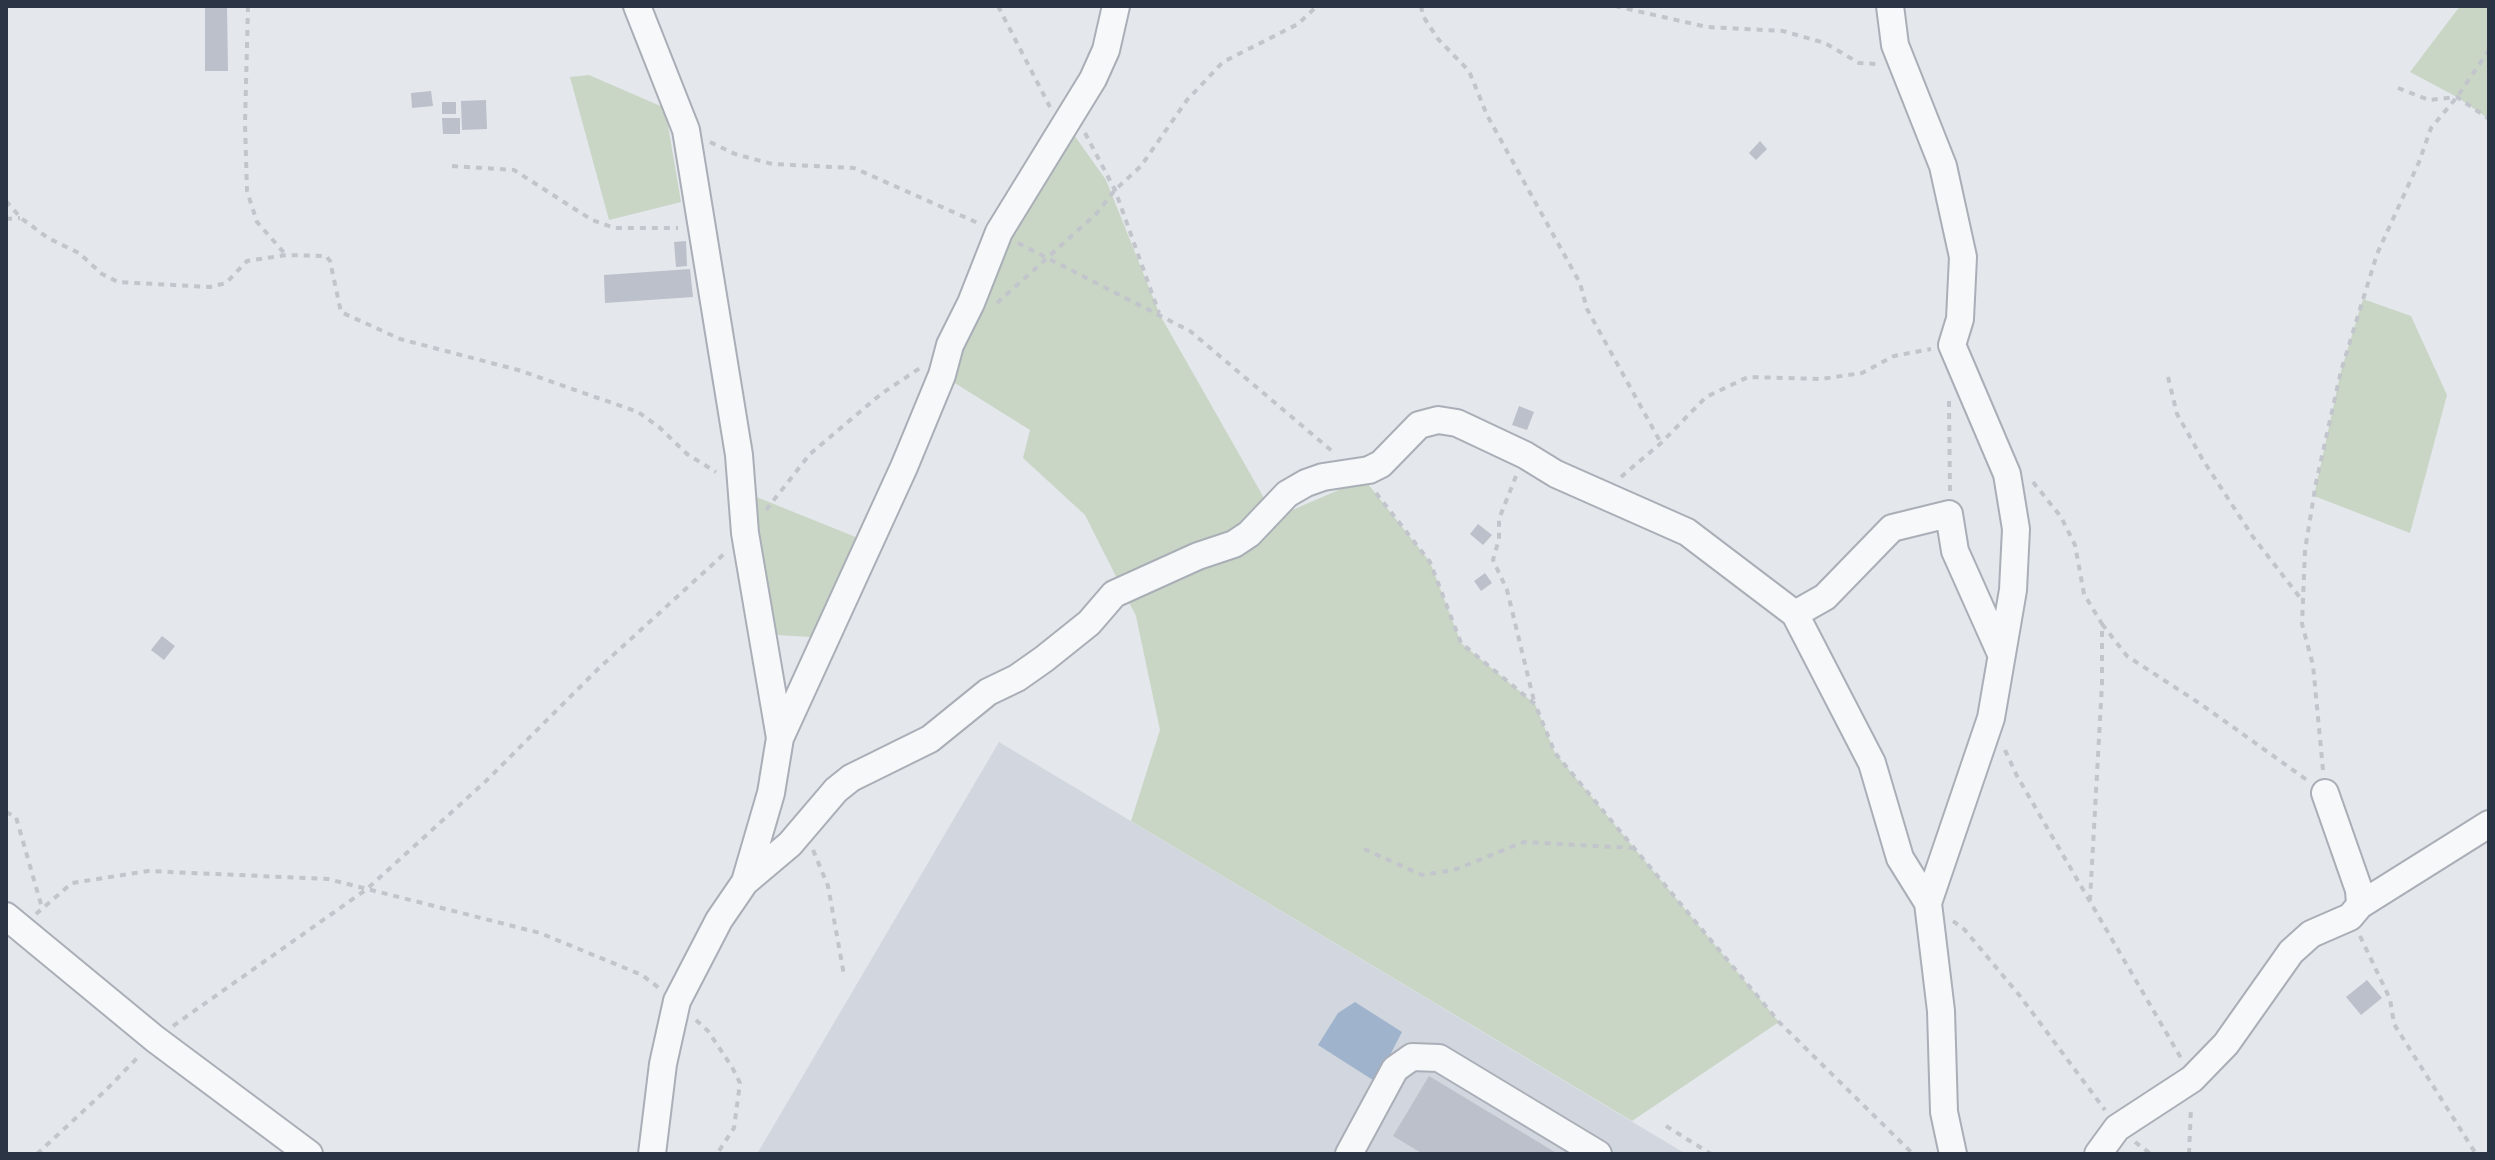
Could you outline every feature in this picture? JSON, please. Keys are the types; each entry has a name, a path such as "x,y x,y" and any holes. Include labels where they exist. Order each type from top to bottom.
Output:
{"street":[{"path":"637,6 686,130 744,486 745,533 780,738"},
{"path":"745,882 771,793 780,738 904,467 942,375 950,345 971,303 999,232 1068,121 1106,50 1116,6"},
{"path":"1890,6 1895,45 1943,166 1963,257 1960,319 1952,345 2007,474 2016,529 2013,590 1991,718 1928,903"},
{"path":"652,1154 663,1064 677,1001 719,920 745,882 804,830 836,790 851,778 930,739 988,692 1017,678 1089,623 1114,594 1198,556 1234,544 1249,534 1287,494 1323,477 1358,474 1381,464 1419,425 1438,420 1457,423 1600,495 1687,532 1795,614 1872,763 1900,858 1928,903 1941,1011 1944,1112 1953,1154"},
{"path":"1795,614 1825,597 1892,528 1949,514 1955,551 2001,654"},
{"path":"2325,793 2359,890 2355,911"},
{"path":"2098,1154 2117,1128 2192,1079 2226,1044 2291,952 2311,934 2355,911 2489,824"},
{"path":"13,922 155,1039 309,1154"},
{"path":"1349,1154 1395,1069 1412,1057 1439,1058 1598,1154"}],"path":[{"path":"248,6 247,191 257,222 286,255"},
{"path":"998,6 1068,121 1115,190 1160,315"},
{"path":"1421,6 1423,16 1438,39 1469,71 1487,115 1580,283 1587,309 1661,443"},
{"path":"1615,6 1707,27 1783,31 1825,43 1859,63 1903,64"},
{"path":"2325,793 2313,665 2302,624 2305,550 2316,483 2350,342 2377,254 2431,128 2489,50"},
{"path":"2398,88 2429,100 2457,97 2489,119"},
{"path":"686,130 735,154 772,164 854,168 999,232 1190,331 1358,474 1430,562 1461,643 1535,704"},
{"path":"452,166 514,170 592,220 615,228 701,228"},
{"path":"6,201 21,218 48,238 79,253 102,274 118,282 210,287 226,283 247,261 286,255 326,256 330,261 339,309 362,323 400,339 518,370 638,412 687,454 744,486"},
{"path":"6,219 21,218"},
{"path":"1600,495 1661,443 1706,397 1748,377 1821,379 1862,373 1894,356 1952,345"},
{"path":"2168,377 2177,414 2203,460 2253,537 2303,602"},
{"path":"1949,514 1950,400"},
{"path":"1525,455 1499,519 1499,539 1493,560 1507,590 1535,704 1555,753 1779,1022 1913,1154"},
{"path":"2032,481 2061,517 2075,545 2084,594 2127,656 2325,793"},
{"path":"2090,900 2102,684 2102,624"},
{"path":"1991,718 2017,776 2166,1029 2192,1079 2189,1154"},
{"path":"6,812 16,817 42,908 51,954"},
{"path":"1364,849 1422,875 1454,870 1524,842 1635,848"},
{"path":"13,922 42,908 72,883 148,871 328,879 540,933 642,975 677,1001 708,1031 740,1083 734,1128 717,1154"},
{"path":"1928,903 1964,929 2020,996 2117,1128"},
{"path":"2355,911 2390,999 2394,1024 2476,1154"},
{"path":"37,1154 155,1039"},
{"path":"1666,1126 1711,1154"}],"shaded area":[{"path":"999,742 1686,1154 757,1154"}],"green space":[{"path":"2460,6 2489,6 2489,119 2457,97 2410,72"},
{"path":"589,75 665,108 681,202 609,220 570,77"},
{"path":"1062,118 1106,180 1160,315 1264,498 1283,514 1364,479 1430,562 1461,643 1535,704 1555,753 1779,1022 1632,1121 1131,821 1160,730 1136,616 1085,515 1023,458 1030,430 942,375"},
{"path":"2363,299 2411,316 2447,395 2410,533 2314,496 2341,371"},
{"path":"744,492 868,542 826,638 762,634"}],"water":[{"path":"1355,1002 1402,1032 1376,1082 1318,1045 1338,1013"}],"building":[{"path":"227,7 228,71 205,71 205,8"},
{"path":"431,91 433,106 412,108 411,93"},
{"path":"486,100 487,129 462,130 461,101"},
{"path":"442,102 456,102 456,114 442,114"},
{"path":"442,118 460,118 460,134 443,134"},
{"path":"1760,141 1767,149 1756,160 1749,153"},
{"path":"686,241 687,266 676,267 674,242"},
{"path":"690,269 693,297 605,303 604,275"},
{"path":"1519,406 1534,412 1527,430 1512,425"},
{"path":"1478,524 1492,535 1483,545 1470,534"},
{"path":"1485,573 1492,583 1481,591 1474,581"},
{"path":"162,636 175,646 164,660 151,650"},
{"path":"2367,980 2382,998 2361,1015 2346,997"},
{"path":"1429,1076 1558,1154 1423,1154 1393,1136"}]}
